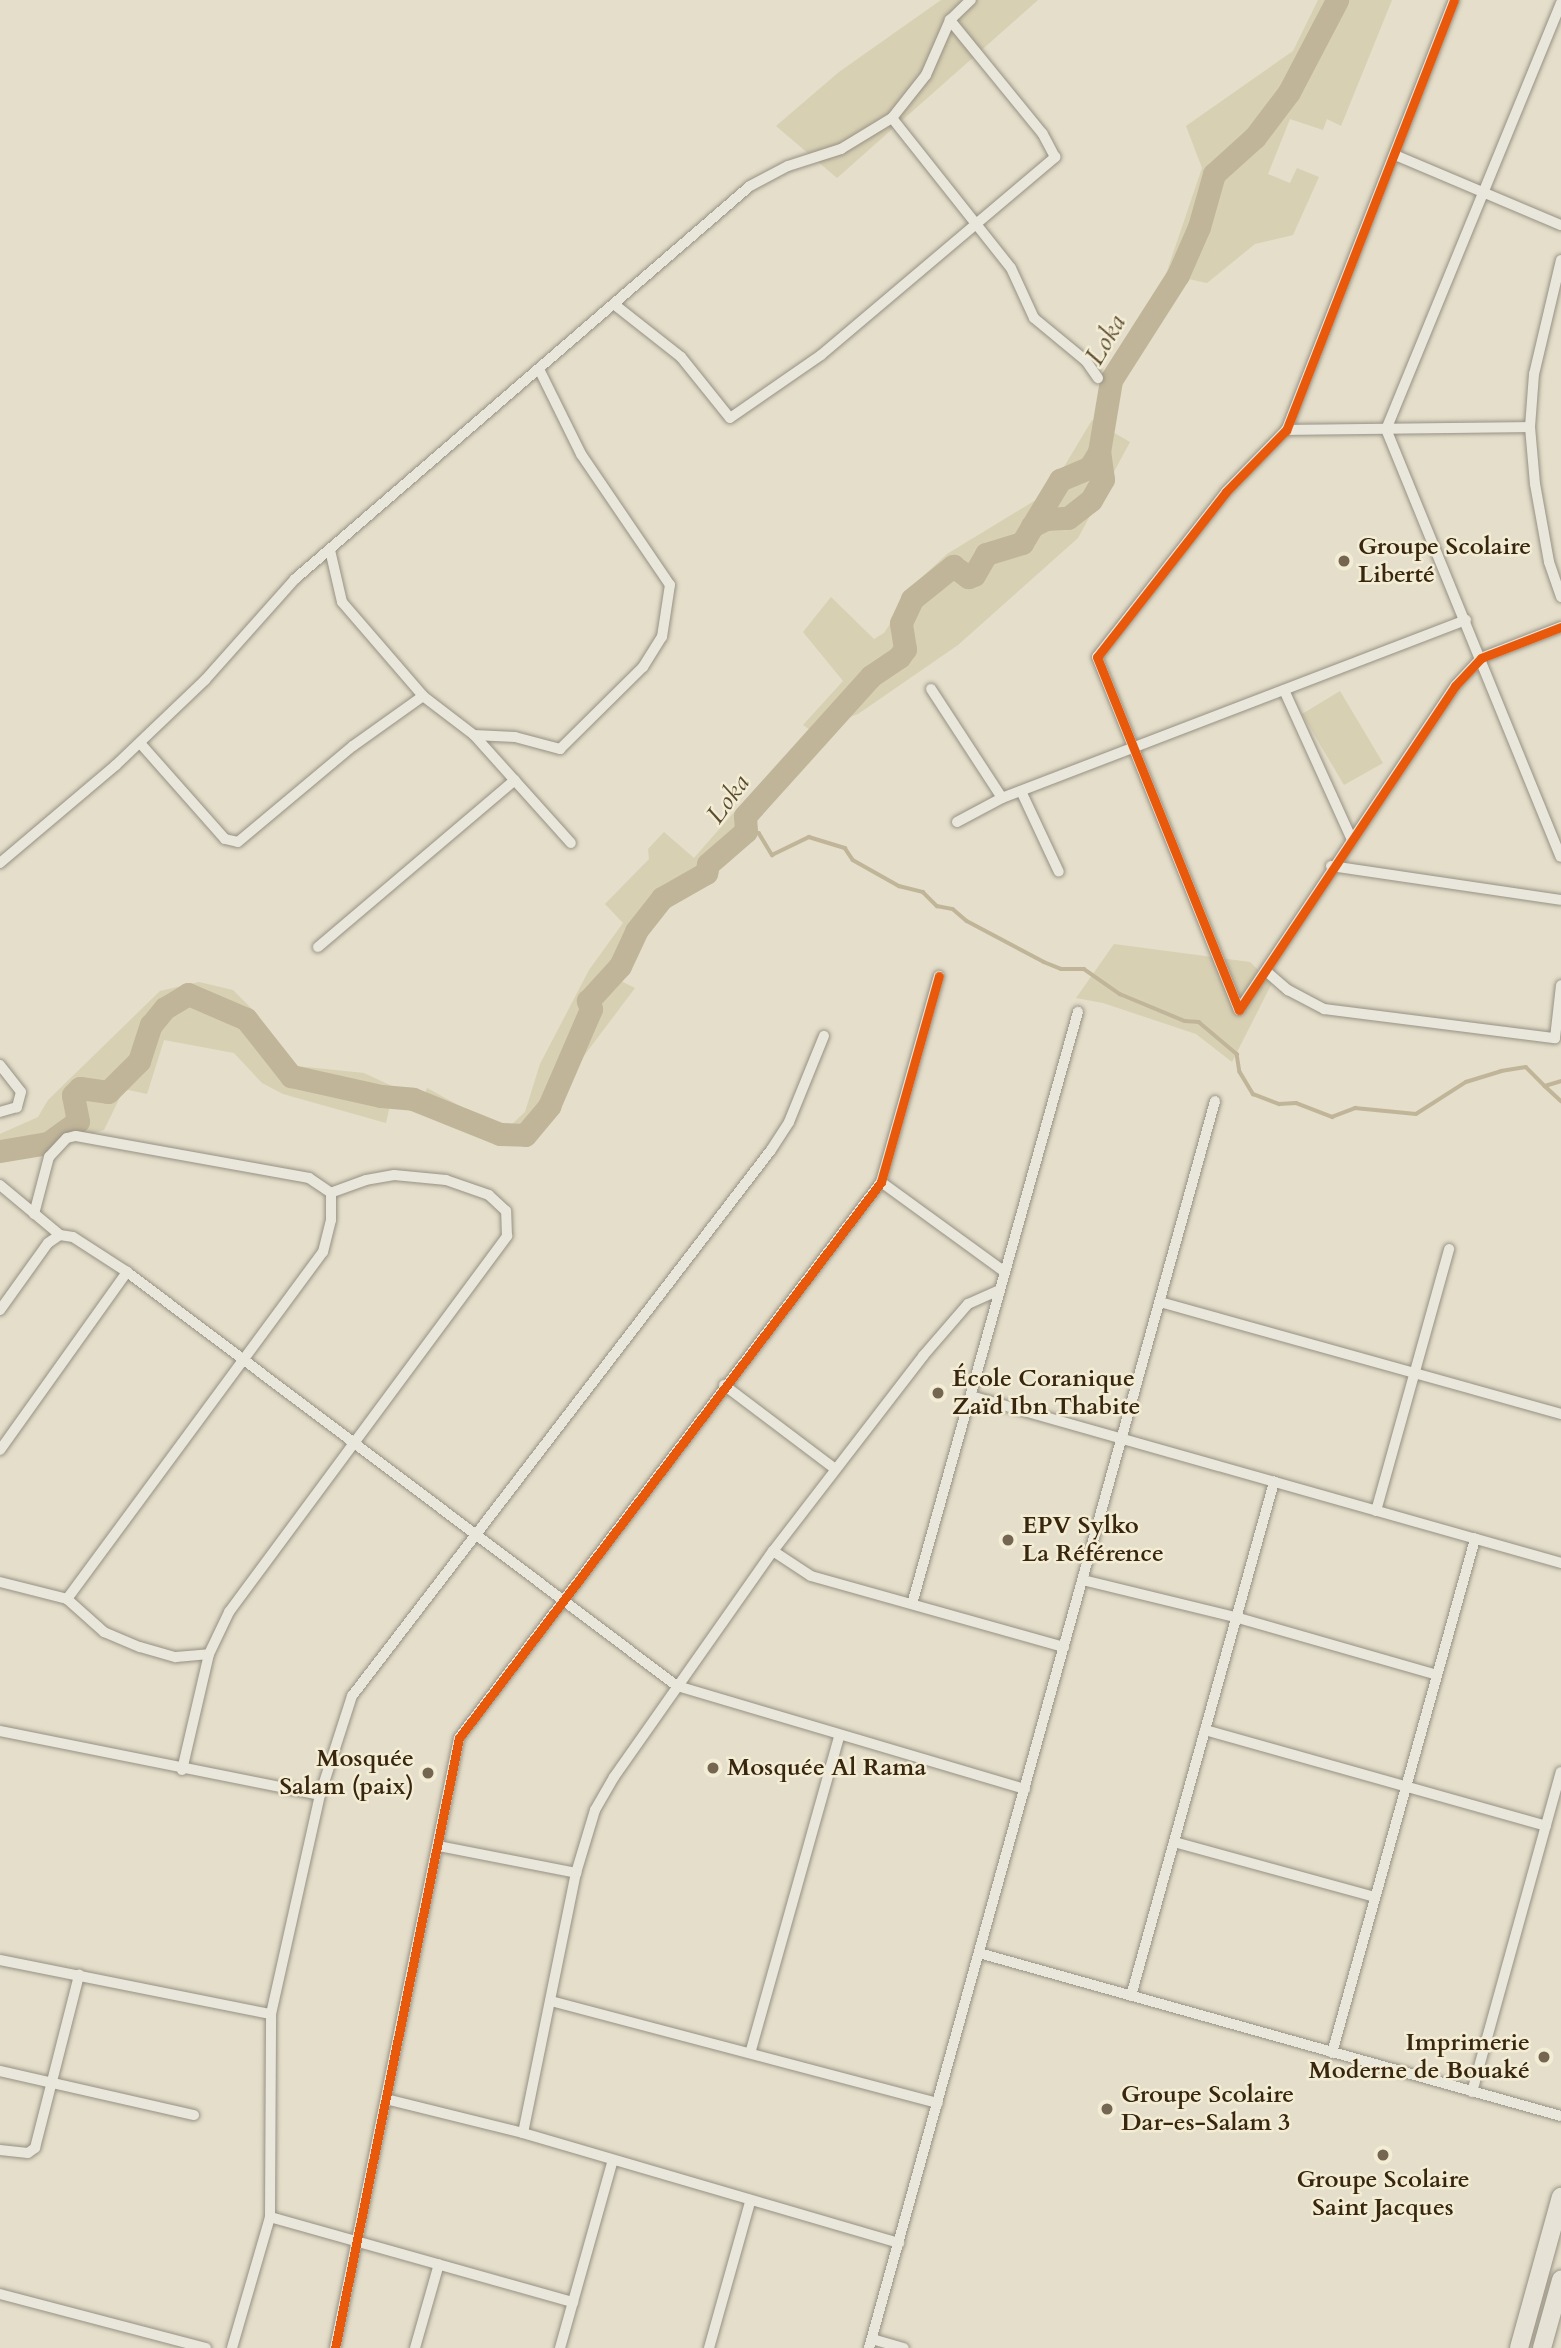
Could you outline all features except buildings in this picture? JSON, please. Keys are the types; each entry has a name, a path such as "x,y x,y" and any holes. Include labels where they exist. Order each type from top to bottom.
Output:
{"highway":[{"path":"1519,2348 1561,2197"},
{"path":"1542,2348 1561,2280"}],"street":[{"path":"0,863 140,743 205,680 295,579 750,186 788,166 850,145 892,118 926,75 950,20 971,0"},
{"path":"1454,0 1286,430 1227,492 1097,657 1242,1012 1331,866 1352,840 1455,685 1481,658 1561,627"},
{"path":"1561,2 1386,429 1561,857"},
{"path":"615,305 681,357 730,418 821,355 976,221 1055,157 1042,133 950,20"},
{"path":"892,118 1011,268 1034,318 1086,360 1098,378"},
{"path":"1395,155 1561,225"},
{"path":"1561,260 1534,374 1530,427 1535,484 1549,562 1561,597"},
{"path":"474,735 515,737 560,749 643,667 662,637 670,584 580,454 539,369"},
{"path":"1286,430 1530,427"},
{"path":"331,550 342,602 423,696 474,735 571,843"},
{"path":"957,822 1021,790 1466,620"},
{"path":"931,689 1002,798"},
{"path":"1284,690 1352,840"},
{"path":"140,743 225,839 238,842 353,746 423,696"},
{"path":"318,947 515,780"},
{"path":"1021,790 1059,872"},
{"path":"1331,866 1561,900"},
{"path":"1267,972 1288,990 1324,1009 1555,1038 1561,985"},
{"path":"335,2348 462,1732 881,1182 939,976"},
{"path":"912,1604 1078,1012"},
{"path":"232,2348 270,2217 271,2014 320,1795 352,1696 771,1150 789,1122 824,1036"},
{"path":"0,1065 21,1092 17,1107 0,1112"},
{"path":"904,2348 871,2343 1215,1101"},
{"path":"34,1214 49,1157 67,1138 76,1136 309,1178 331,1193"},
{"path":"182,1770 209,1654 229,1612 507,1236 506,1211 489,1195 446,1180 394,1175 366,1180 331,1193"},
{"path":"881,1182 1005,1272"},
{"path":"0,1185 60,1235 73,1237 127,1272 677,1685 839,1737 1025,1789"},
{"path":"67,1599 323,1252 331,1220 331,1193"},
{"path":"0,1310 48,1243 60,1235"},
{"path":"1376,1511 1449,1249"},
{"path":"0,1450 127,1272"},
{"path":"523,2133 576,1873 595,1810 677,1685 835,1469 968,1304 1000,1290"},
{"path":"1160,1301 1561,1415"},
{"path":"724,1385 835,1469"},
{"path":"971,1396 1561,1563"},
{"path":"1130,1996 1274,1482"},
{"path":"1332,2053 1475,1539"},
{"path":"773,1551 811,1576 1064,1647"},
{"path":"1083,1580 1235,1617 1437,1675"},
{"path":"0,1582 67,1599 104,1632 139,1647 176,1657 209,1654"},
{"path":"1205,1730 1546,1826"},
{"path":"0,1731 182,1770 320,1795"},
{"path":"751,2050 839,1737"},
{"path":"1472,2092 1561,1772"},
{"path":"1174,1842 1375,1897"},
{"path":"439,1846 576,1873"},
{"path":"979,1953 1561,2116"},
{"path":"0,1960 271,2014"},
{"path":"0,2150 28,2152 35,2148 79,1975"},
{"path":"551,2001 751,2050 937,2103"},
{"path":"0,2071 194,2115"},
{"path":"386,2099 523,2133 612,2163 899,2243"},
{"path":"561,2348 612,2163"},
{"path":"709,2348 750,2202"},
{"path":"270,2217 573,2302"},
{"path":"415,2348 439,2264"},
{"path":"0,2294 206,2348"}],"shaded area":[{"path":"941,0 1038,0 837,178 776,126 839,72"},
{"path":"1318,0 1392,0 1341,126 1327,119 1323,130 1290,119 1268,174 1290,183 1297,168 1319,177 1293,235 1255,244 1207,283 1166,274 1202,168 1186,126 1293,51"},
{"path":"1092,420 1130,442 1078,538 958,645 858,714 831,724 819,736 803,725 843,681 803,632 831,597 874,639 884,633 920,579 947,554 1049,492"},
{"path":"1340,691 1383,763 1344,785 1302,714"},
{"path":"736,810 756,826 721,867 691,880 641,929 617,979 635,988 556,1093 532,1139 504,1138 418,1111 427,1088 496,1126 510,1126 525,1112 540,1064 589,970 623,923 605,904 649,859 648,849 664,832 694,858"},
{"path":"1114,944 1250,962 1272,983 1232,1062 1196,1034 1103,1003 1076,998"},
{"path":"199,982 233,990 258,1015 277,1050 296,1066 364,1073 394,1087 386,1123 283,1094 262,1083 234,1053 164,1040 147,1094 124,1089 104,1130 0,1163 0,1134 38,1117 48,1100 160,991"}],"waterway":[{"name":"Loka","path":"0,1151 48,1143 78,1121 73,1095 80,1088 108,1092 139,1061 151,1025 165,1008 188,994 246,1019 291,1076 381,1096 413,1099 500,1134 525,1135 549,1106 591,1009 588,1001 620,966 636,931 662,898 706,873 708,864 746,831 745,816 871,676 899,657 905,649 901,623 912,599 953,566 968,577 974,575 986,554 1022,543 1060,480 1090,467 1099,452 1111,380 1178,275 1199,227 1214,174 1255,137 1289,92 1337,0"},
{"path":"1032,526 1046,519 1068,518 1091,500 1103,479 1099,452"},
{"path":"746,831 759,833 772,855 809,837 845,848 853,860 899,886 923,892 937,906 953,909 967,921 1044,962 1061,969 1084,969 1120,994 1185,1021 1199,1022 1237,1054 1240,1072 1253,1094 1279,1104 1296,1103 1332,1117 1355,1108 1416,1114 1466,1082 1501,1071 1526,1067 1545,1086 1561,1081"},
{"path":"1545,1086 1561,1101"}],"cycle path":[{"path":"1454,0 1286,430 1226,492 1097,657 1239,1010 1455,686 1481,658 1561,627"},
{"path":"335,2348 459,1738 881,1182 939,976"}],"place":[{"name":"Groupe Scolaire Liberté","path":"1344,561"},
{"name":"École Coranique Zaïd Ibn Thabite","path":"938,1393"},
{"name":"EPV Sylko La Référence","path":"1008,1540"},
{"name":"Mosquée Al Rama","path":"713,1768"},
{"name":"Mosquée Salam (paix)","path":"428,1773"},
{"name":"Imprimerie Moderne de Bouaké","path":"1544,2057"},
{"name":"Groupe Scolaire Dar-es-Salam 3","path":"1107,2109"},
{"name":"Groupe Scolaire Saint Jacques","path":"1383,2155"}]}
